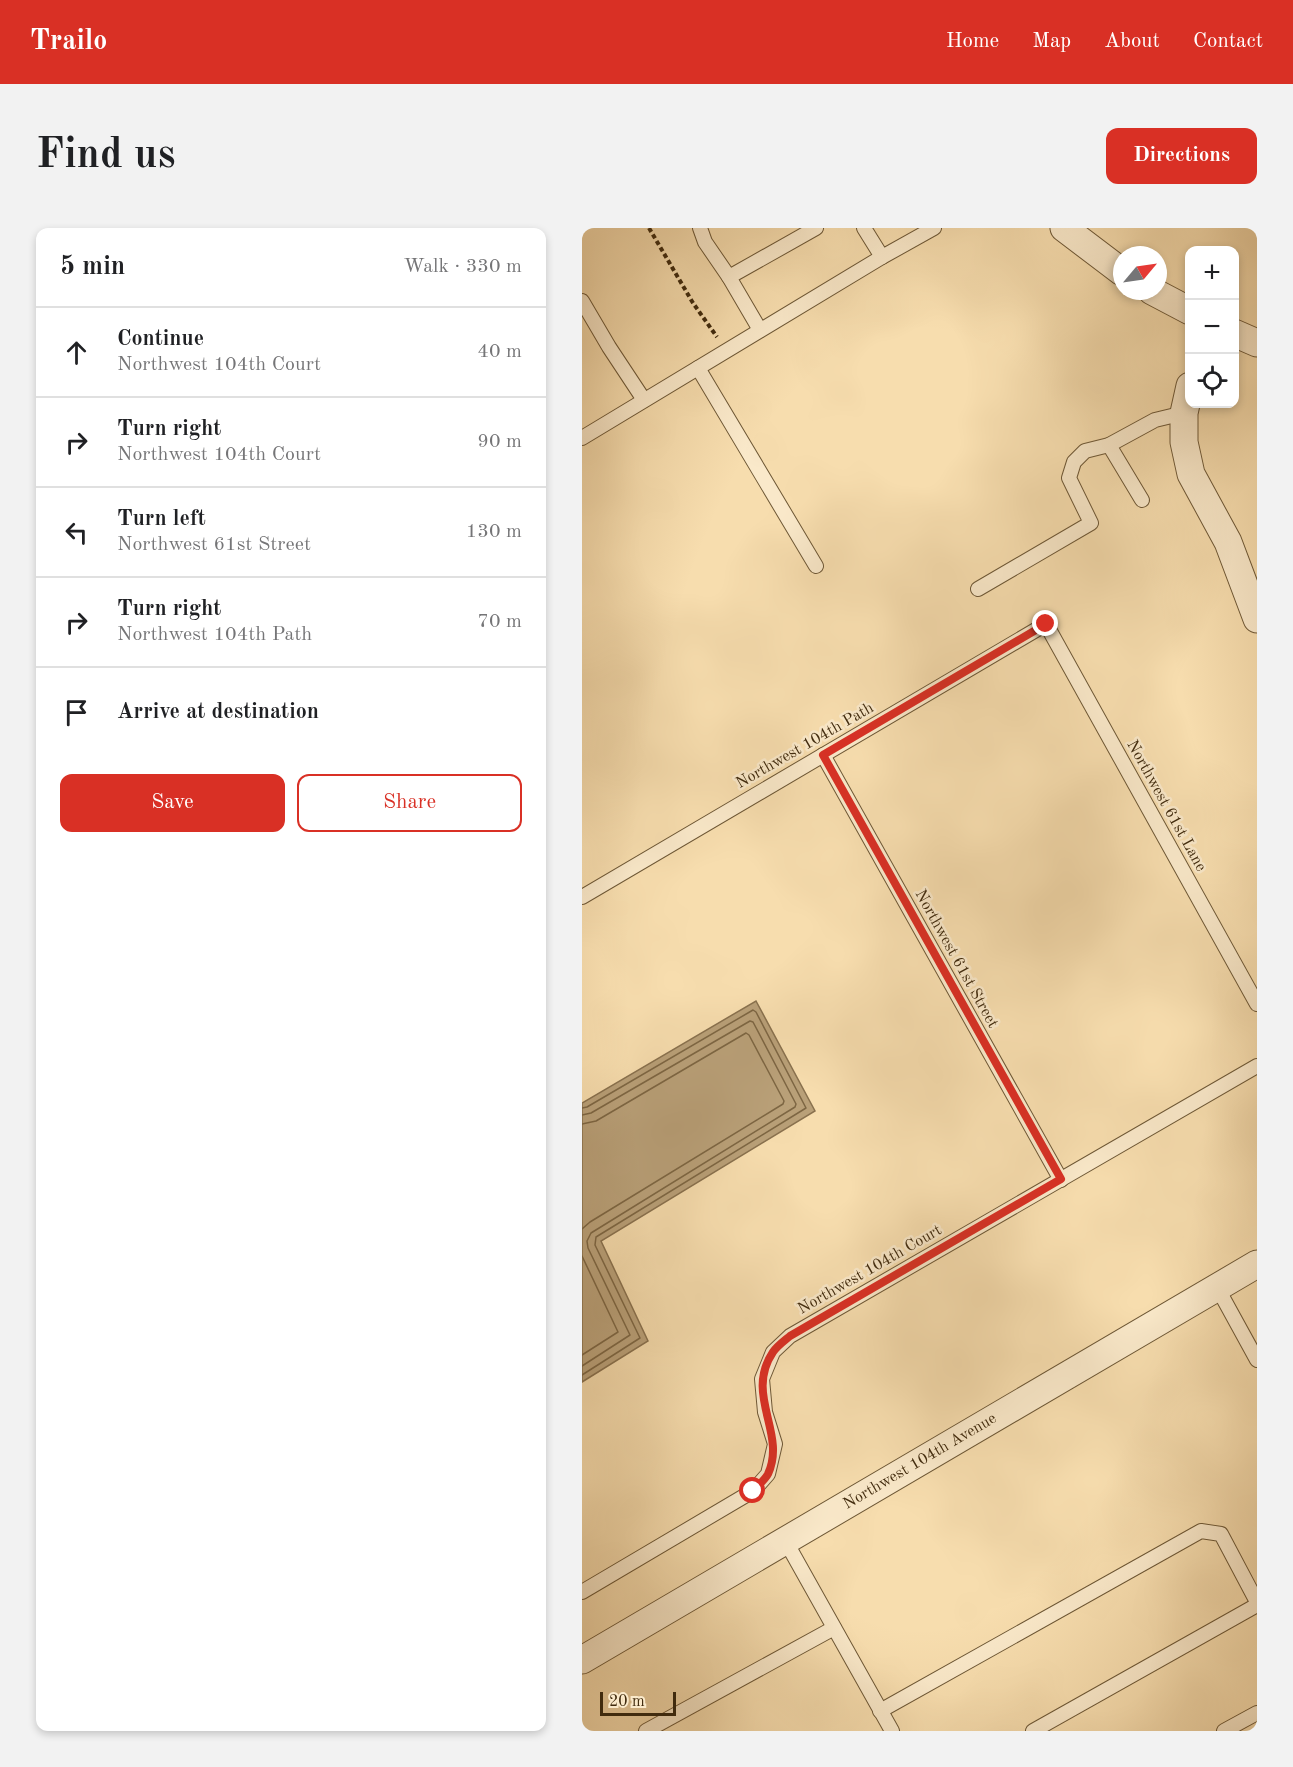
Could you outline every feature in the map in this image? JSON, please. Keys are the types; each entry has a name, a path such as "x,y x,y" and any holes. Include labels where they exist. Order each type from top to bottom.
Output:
{"street":[{"path":"1064,228 1113,265"},
{"path":"1167,299 1185,308"},
{"path":"1239,335 1257,344"},
{"path":"1185,408 1184,442 1191,474 1228,542 1257,620"},
{"name":"Northwest 104th Avenue","path":"582,1660 1257,1264"}],"lane":[{"path":"700,228 705,242 729,277 760,330"},
{"path":"729,277 816,228"},
{"path":"864,228 882,257"},
{"path":"582,438 933,228"},
{"path":"582,301 644,400"},
{"path":"698,368 816,566"},
{"path":"978,589 1091,523 1069,478 1074,462 1085,451 1109,445 1155,420 1184,412"},
{"path":"1109,445 1142,500"},
{"name":"Northwest 104th Path","path":"582,897 1046,624"},
{"name":"Northwest 61st Lane","path":"1046,624 1257,1004"},
{"name":"Northwest 61st Street","path":"823,755 1061,1179"},
{"name":"Northwest 104th Court","path":"582,1592 753,1491 768,1474 774,1444 765,1412 762,1379 773,1352 790,1336 1257,1066"},
{"path":"1217,1287 1257,1360"},
{"path":"880,1711 1201,1531 1221,1534 1257,1604 1033,1731"},
{"path":"785,1540 892,1731"},
{"path":"646,1731 834,1628"},
{"path":"1224,1731 1257,1713"}],"path":[{"path":"649,228 693,303 727,351"}],"water":[{"path":"756,1001 815,1111 601,1241 648,1341 582,1382 582,1103"}],"route":[{"path":"753,1491 768,1474 774,1444 765,1412 762,1379 773,1352 790,1336 1061,1179 823,755 1046,624"}]}
